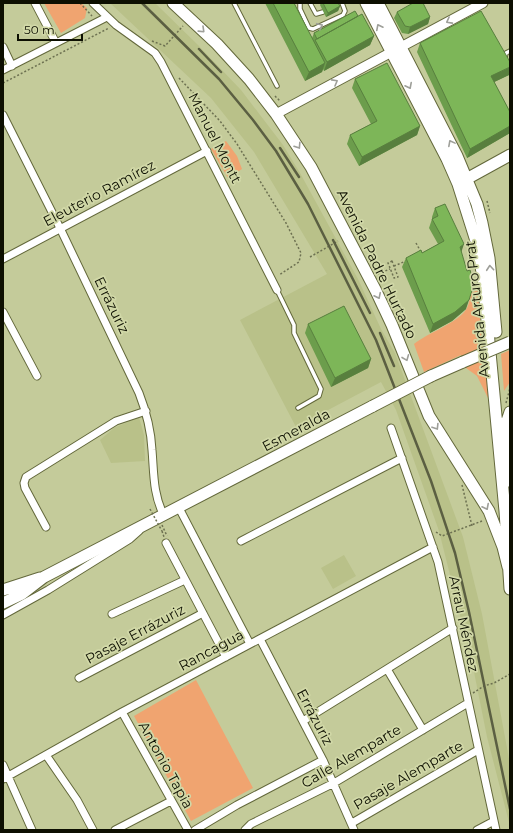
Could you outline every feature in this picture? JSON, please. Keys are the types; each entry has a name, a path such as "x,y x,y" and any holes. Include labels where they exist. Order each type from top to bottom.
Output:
{"main road":[{"name":"Avenida Padre Hurtado","path":"174,3 217,44 266,101 314,173 372,283 392,325 429,416 478,493 493,521 503,547 508,567"},
{"name":"Avenida Arturo Prat","path":"366,3 396,49 457,156 480,262 501,433 510,492"},
{"name":"Avenida Arturo Prat","path":"378,3 396,49"},
{"path":"462,181 510,156"},
{"name":"Avenida Arturo Prat","path":"462,181 482,223 489,258 506,410"},
{"name":"Esmeralda","path":"3,603 22,594 44,577 431,376 510,342"},
{"path":"506,410 501,433 510,590"},
{"path":"3,590 44,577"}],"street":[{"path":"35,3 56,43"},
{"name":"Manuel Montt","path":"93,3 116,25 158,56 277,290"},
{"path":"276,114 484,3"},
{"path":"3,70 107,17"},
{"path":"3,48 12,66"},
{"name":"Errázuriz","path":"3,115 127,366 146,411 151,437 154,489 164,516"},
{"name":"Eleuterio Ramírez","path":"3,259 207,150"},
{"path":"3,312 37,376"},
{"path":"46,527 24,488 26,477 116,421 146,411"},
{"name":"Arrau Méndez","path":"391,428 433,547 453,628 496,830"},
{"path":"241,541 402,458"},
{"path":"179,508 250,644"},
{"name":"Esmeralda","path":"3,615 48,590 130,539 144,526"},
{"path":"166,543 226,657"},
{"name":"Rancagua","path":"5,778 122,712 433,547"},
{"name":"Pasaje Errázuriz","path":"112,614 185,580"},
{"name":"Pasaje Errázuriz","path":"79,678 203,613"},
{"path":"303,721 453,628"},
{"name":"Errázuriz","path":"260,639 323,760 353,827"},
{"path":"387,669 422,730"},
{"name":"Calle Alemparte","path":"245,830 251,824 334,783 468,703"},
{"name":"Antonio Tapia","path":"122,712 188,830"},
{"name":"Pasaje Alemparte","path":"353,827 478,750"},
{"path":"46,755 77,800 93,830"},
{"path":"195,830 237,805 323,760"},
{"path":"3,765 5,778 32,830"},
{"path":"115,830 171,801"},
{"path":"477,830 494,821"}],"lane":[{"path":"234,3 277,86"},
{"path":"300,3 300,9 308,24 313,29 345,11 341,3 336,6"},
{"path":"310,3 316,14 323,12"},
{"path":"507,64 505,56 510,51"},
{"path":"277,290 294,325 294,333 321,389 318,396 298,408"}],"path":[{"path":"80,3 94,19 87,24 89,27"},
{"path":"3,83 116,25"},
{"path":"145,39 165,46 184,26"},
{"path":"176,76 220,121 237,144 286,223 301,253 299,262 280,274 273,282"},
{"path":"266,101 275,96 283,103"},
{"path":"310,257 342,240"},
{"path":"416,243 423,255"},
{"path":"394,266 410,259"},
{"path":"392,261 394,266 398,277 394,278 388,262 392,261"},
{"path":"378,274 390,269"},
{"path":"506,410 510,388"},
{"path":"464,484 461,486 472,526"},
{"path":"150,509 165,538 167,536 163,528"},
{"path":"436,532 442,536 472,526 484,520"},
{"path":"473,693 484,686 494,683 510,674"}],"shaded area":[{"path":"44,3 81,3 87,8 85,18 61,33"},
{"path":"110,3 155,3 241,90 283,145 300,173 358,279 381,329 395,353 463,537 482,614 510,764 510,826 487,737 473,667 439,531 396,410 381,382 296,427 240,320 327,274 254,152 211,98"},
{"path":"226,141 237,156 242,169 228,178 211,149"},
{"path":"478,290 482,343 493,389 495,412 477,376 466,368 461,355 424,372 414,344 450,323 463,313 469,303 471,293"},
{"path":"510,350 510,382 504,391 501,354"},
{"path":"139,417 144,435 145,461 111,463 100,440 114,428"},
{"path":"344,555 356,576 333,589 321,568"},
{"path":"196,680 253,788 191,821 134,716"}],"building":[{"path":"273,3 294,3 325,63 309,72"},
{"path":"323,3 338,3 340,6 328,13"},
{"path":"413,3 423,3 430,17 410,27 405,26 397,12"},
{"path":"355,11 358,16 317,39 314,33"},
{"path":"481,11 510,62 510,67 491,76 510,112 510,126 470,149 420,43"},
{"path":"362,14 374,36 327,62 315,40"},
{"path":"387,63 420,126 362,157 350,135 377,121 355,79"},
{"path":"445,204 464,244 460,247 467,271 470,270 474,284 469,300 455,312 433,324 406,258 421,250 422,253 444,241 432,219 438,216 435,208"},
{"path":"344,306 371,359 335,378 308,324"}],"railway":[{"path":"142,3 219,79 253,120 276,151 308,204 376,340 431,481 455,553 469,612 510,809"},
{"path":"199,49 221,72"},
{"path":"280,148 299,177"},
{"path":"333,240 370,313"},
{"path":"380,333 394,366"}]}
